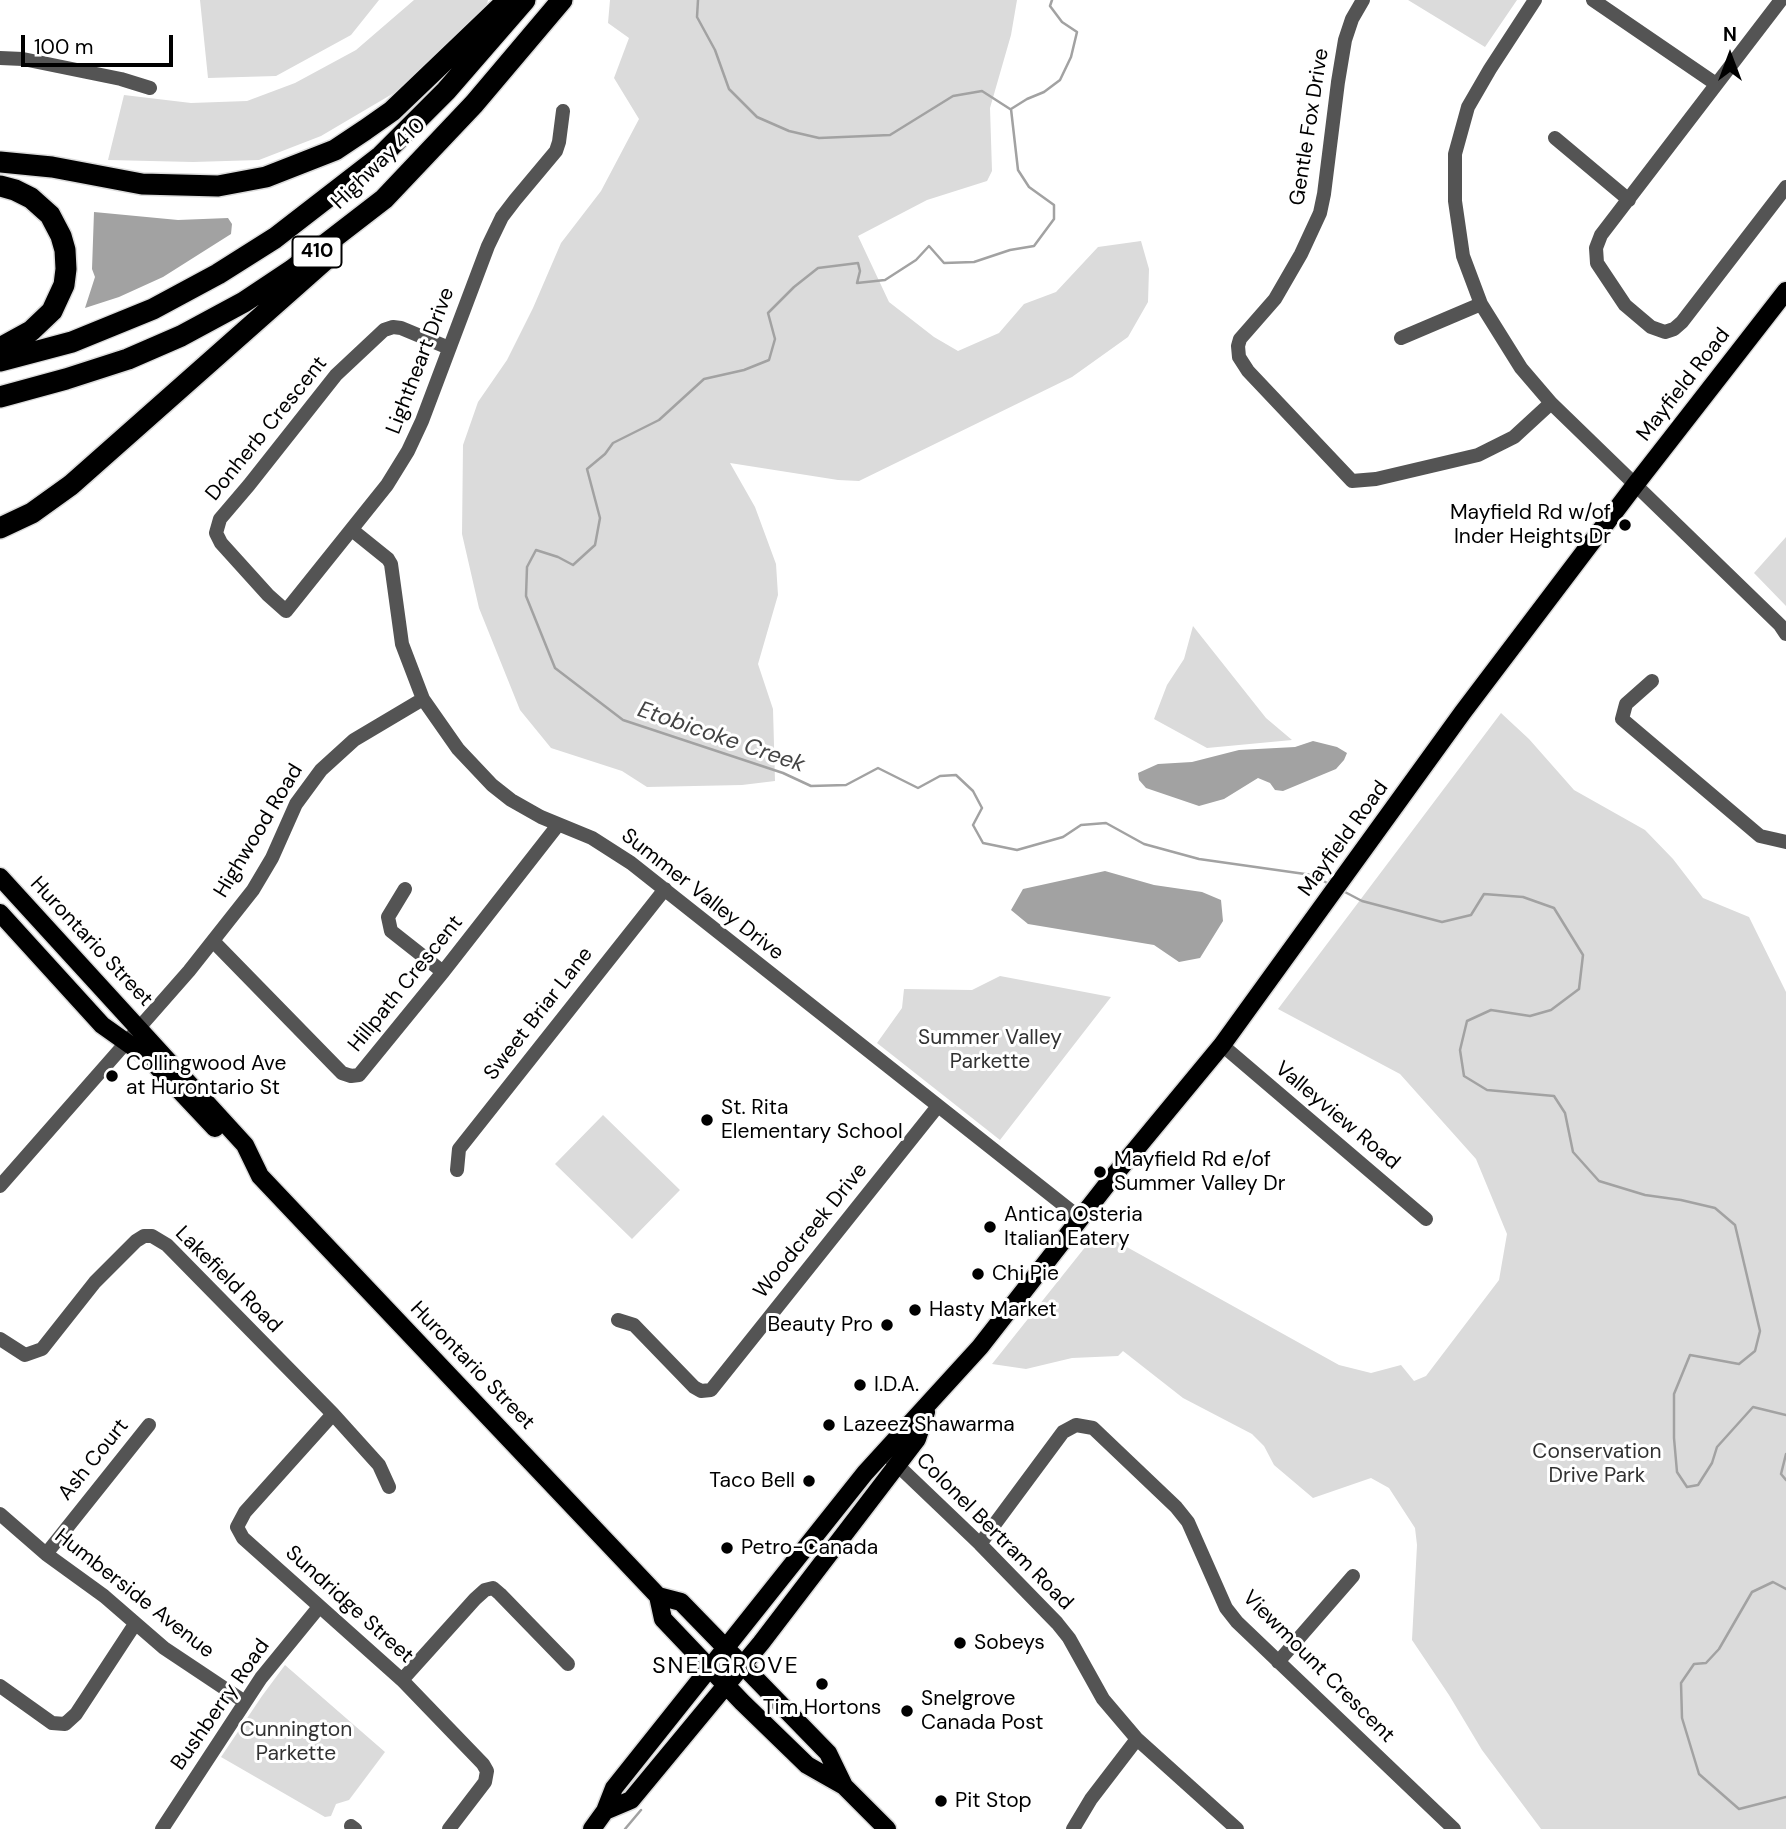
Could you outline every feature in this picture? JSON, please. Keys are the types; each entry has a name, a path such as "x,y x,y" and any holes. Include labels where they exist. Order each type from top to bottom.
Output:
{"highway":[{"path":"0,162 52,167 142,184 218,186 266,177 335,150 374,124 446,61 508,0"},
{"name":"Highway 410","path":"0,362 72,342 153,309 218,274 275,238 328,200 381,156 446,91 525,0"},
{"name":"Highway 410","path":"0,397 66,380 181,336 244,302 292,270 384,199 474,104 562,0"},
{"path":"0,186 31,198 50,215 61,236 66,269 64,285 51,311 31,331 0,348"},
{"path":"0,528 32,513 71,485 370,220 384,199"}],"main road":[{"name":"Mayfield Road","path":"592,1829 605,1811 614,1788 865,1473 891,1459 918,1439 928,1405 988,1338 1080,1218 1222,1045 1458,719 1786,291"},
{"name":"Hurontario Street","path":"0,877 246,1145 260,1176 658,1595 681,1602 828,1753 844,1786"},
{"name":"Hurontario Street","path":"0,914 102,1025 150,1059 238,1152 257,1166"},
{"name":"Mayfield Road","path":"605,1811 631,1800 742,1665 891,1459"},
{"name":"Hurontario Street","path":"658,1595 663,1619 710,1668 807,1765 844,1786 887,1829"}],"street":[{"name":"Gentle Fox Drive","path":"1363,0 1352,19 1345,40 1320,213 1275,299 1240,339 1239,357 1257,381 1352,481 1376,479 1478,455 1514,437 1551,403"},
{"path":"1535,0 1468,107 1455,154 1455,201 1463,256 1481,304 1521,368 1551,403 1780,625 1786,634"},
{"path":"1594,0 1716,84"},
{"path":"1781,0 1601,235 1596,248 1597,263 1625,304 1651,327 1665,332 1674,329 1786,187"},
{"path":"0,58 23,59 121,79 150,88"},
{"name":"Lightheart Drive","path":"286,611 387,485 408,451 422,421 488,246 502,218 555,151 559,142 563,111"},
{"path":"1555,138 1629,200"},
{"path":"1401,338 1481,304"},
{"name":"Donherb Crescent","path":"286,611 221,543 216,533 220,519 336,375 384,330 401,328 449,348"},
{"name":"Summer Valley Drive","path":"352,530 391,564 402,645 423,699 458,749 492,785 511,800 613,850 1080,1218"},
{"path":"1652,681 1626,704 1622,719 1760,836 1786,842"},
{"name":"Highwood Road","path":"0,1186 213,941 264,873 296,804 321,770 354,740 423,699"},
{"name":"Hillpath Crescent","path":"213,941 342,1073 359,1075 558,825"},
{"name":"Sweet Briar Lane","path":"457,1170 459,1149 665,889"},
{"path":"405,890 387,917 391,931 443,972"},
{"path":"0,914 19,899"},
{"name":"Valleyview Road","path":"1222,1045 1426,1219"},
{"name":"Woodcreek Drive","path":"618,1320 634,1325 694,1387 701,1391 710,1390 937,1107"},
{"name":"Lakefield Road","path":"0,1339 25,1355 43,1349 95,1282 136,1241 144,1236 152,1236 167,1245 333,1414"},
{"path":"333,1414 379,1465 389,1487"},
{"name":"Sundridge Street","path":"333,1414 245,1512 237,1527 243,1538 402,1680 478,1758 487,1771 487,1777 449,1829"},
{"name":"Ash Court","path":"46,1554 149,1425"},
{"name":"Viewmount Crescent","path":"980,1544 1063,1432 1076,1425 1093,1428 1176,1507 1198,1541 1226,1608 1237,1622 1454,1829"},
{"name":"Colonel Bertram Road","path":"891,1459 1041,1605 1069,1638 1103,1699 1137,1739 1237,1829"},
{"name":"Humberside Avenue","path":"0,1514 46,1554 104,1596 164,1648 245,1702"},
{"path":"1278,1662 1353,1576"},
{"path":"402,1680 485,1590 492,1588 568,1664"},
{"name":"Bushberry Road","path":"162,1829 261,1678 318,1607"},
{"path":"0,1686 51,1723 65,1724 76,1714 135,1624"},
{"path":"1073,1829 1091,1799 1137,1739"}],"green space":[{"path":"200,0 379,0 351,35 276,76 208,78"},
{"path":"414,0 488,0 459,39 399,90 321,136 259,160 108,160 124,95 191,103 247,101 295,83 356,50"},
{"path":"610,0 1017,0 1011,35 990,108 992,171 987,181 927,200 858,236 889,302 934,337 958,351 999,333 1024,304 1056,292 1098,247 1141,241 1149,269 1148,302 1128,337 1072,377 859,481 730,463 755,507 776,564 778,595 758,664 773,709 775,781 742,785 647,787 622,771 551,748 520,710 479,608 462,534 463,445 478,402 507,360 561,243 601,191 639,119 614,78 629,38 608,23"},
{"path":"1408,0 1517,0 1485,47"},
{"path":"1786,537 1786,606 1754,573"},
{"path":"1193,626 1266,718 1292,740 1207,748 1154,719 1167,685 1184,659"},
{"name":"Conservation Drive Park","path":"1501,713 1529,739 1574,790 1645,830 1673,859 1703,898 1749,917 1786,992 1786,1829 1541,1829 1482,1750 1412,1640 1417,1545 1415,1528 1389,1488 1371,1478 1313,1498 1274,1465 1264,1446 1252,1434 1183,1398 1123,1351 1118,1356 1072,1358 1026,1369 992,1364 1098,1231 1339,1365 1371,1373 1401,1365 1414,1381 1426,1376 1499,1280 1507,1234 1476,1159 1400,1074 1278,1009"},
{"name":"Summer Valley Parkette","path":"1000,976 1111,997 1000,1140 877,1043 902,1008 904,989 972,990"},
{"path":"603,1115 680,1190 632,1239 555,1164"},
{"name":"Cunnington Parkette","path":"285,1665 385,1752 349,1800 336,1804 331,1816 325,1817 221,1757"}],"shaded area":[{"path":"94,212 178,220 228,218 232,224 231,234 163,277 119,297 85,308 95,277 92,269"},
{"path":"1313,741 1337,747 1347,753 1344,760 1336,769 1283,791 1275,790 1270,783 1258,778 1224,799 1199,806 1146,788 1139,780 1138,773 1158,764 1192,762 1239,750 1295,747"},
{"path":"1105,871 1154,885 1202,892 1221,900 1223,921 1200,958 1179,962 1154,945 1028,924 1011,910 1023,889"}],"waterway":[{"path":"698,0 697,17 715,50 729,89 757,117 789,131 819,138 890,135 953,96 982,91 1010,109"},
{"name":"Etobicoke Creek","path":"1052,0 1050,6 1062,22 1077,32 1071,57 1060,80 1044,92 1011,109 1018,170 1029,187 1054,205 1054,219 1034,246 1010,250 974,262 944,263 929,246 916,260 885,280 857,283 860,271 858,263 818,268 768,313 775,339 769,360 744,370 704,379 659,420 613,443 605,454 587,469 600,518 595,545 573,565 536,550 527,567 526,596 555,668 623,720 783,773 811,786 846,785 878,768 918,788 940,776 956,775 973,791 982,808 973,825 983,843 1017,850 1063,837 1081,825 1106,823 1144,844 1199,859 1312,875 1331,885"},
{"name":"Etobicoke Creek","path":"1343,891 1362,901 1442,922 1471,915 1484,894 1523,897 1554,908 1583,955 1579,989 1551,1010 1530,1016 1491,1010 1467,1021 1460,1050 1464,1076 1487,1090 1554,1096 1565,1113 1573,1152 1599,1181 1645,1195 1715,1208 1735,1225 1760,1331 1755,1351 1739,1364 1690,1355 1674,1394 1677,1472 1687,1487 1698,1485 1712,1463 1717,1447 1753,1407 1786,1415"},
{"name":"Etobicoke Creek","path":"1786,1454 1781,1474 1786,1480"},
{"name":"Etobicoke Creek","path":"1786,1589 1773,1582 1752,1592 1719,1649 1706,1663 1694,1664 1681,1683 1682,1718 1699,1774 1739,1809 1786,1797"},
{"path":"625,1829 641,1810"}],"place":[{"name":"Mayfield Rd w/of Inder Heights Dr","path":"1625,525"},
{"name":"Collingwood Ave at Hurontario St","path":"112,1076"},
{"name":"St. Rita Elementary School","path":"707,1120"},
{"name":"Mayfield Rd e/of Summer Valley Dr","path":"1100,1172"},
{"name":"Antica Osteria Italian Eatery","path":"990,1227"},
{"name":"Chi Pie","path":"978,1274"},
{"name":"Hasty Market","path":"915,1310"},
{"name":"Beauty Pro","path":"887,1325"},
{"name":"I.D.A.","path":"860,1385"},
{"name":"Lazeez Shawarma","path":"829,1425"},
{"name":"Taco Bell","path":"809,1481"},
{"name":"Petro-Canada","path":"727,1548"},
{"name":"Sobeys","path":"960,1643"},
{"name":"Tim Hortons","path":"822,1684"},
{"name":"Snelgrove Canada Post","path":"907,1711"},
{"name":"Pit Stop","path":"941,1801"}],"district":[{"name":"SNELGROVE","path":"726,1667"}]}
